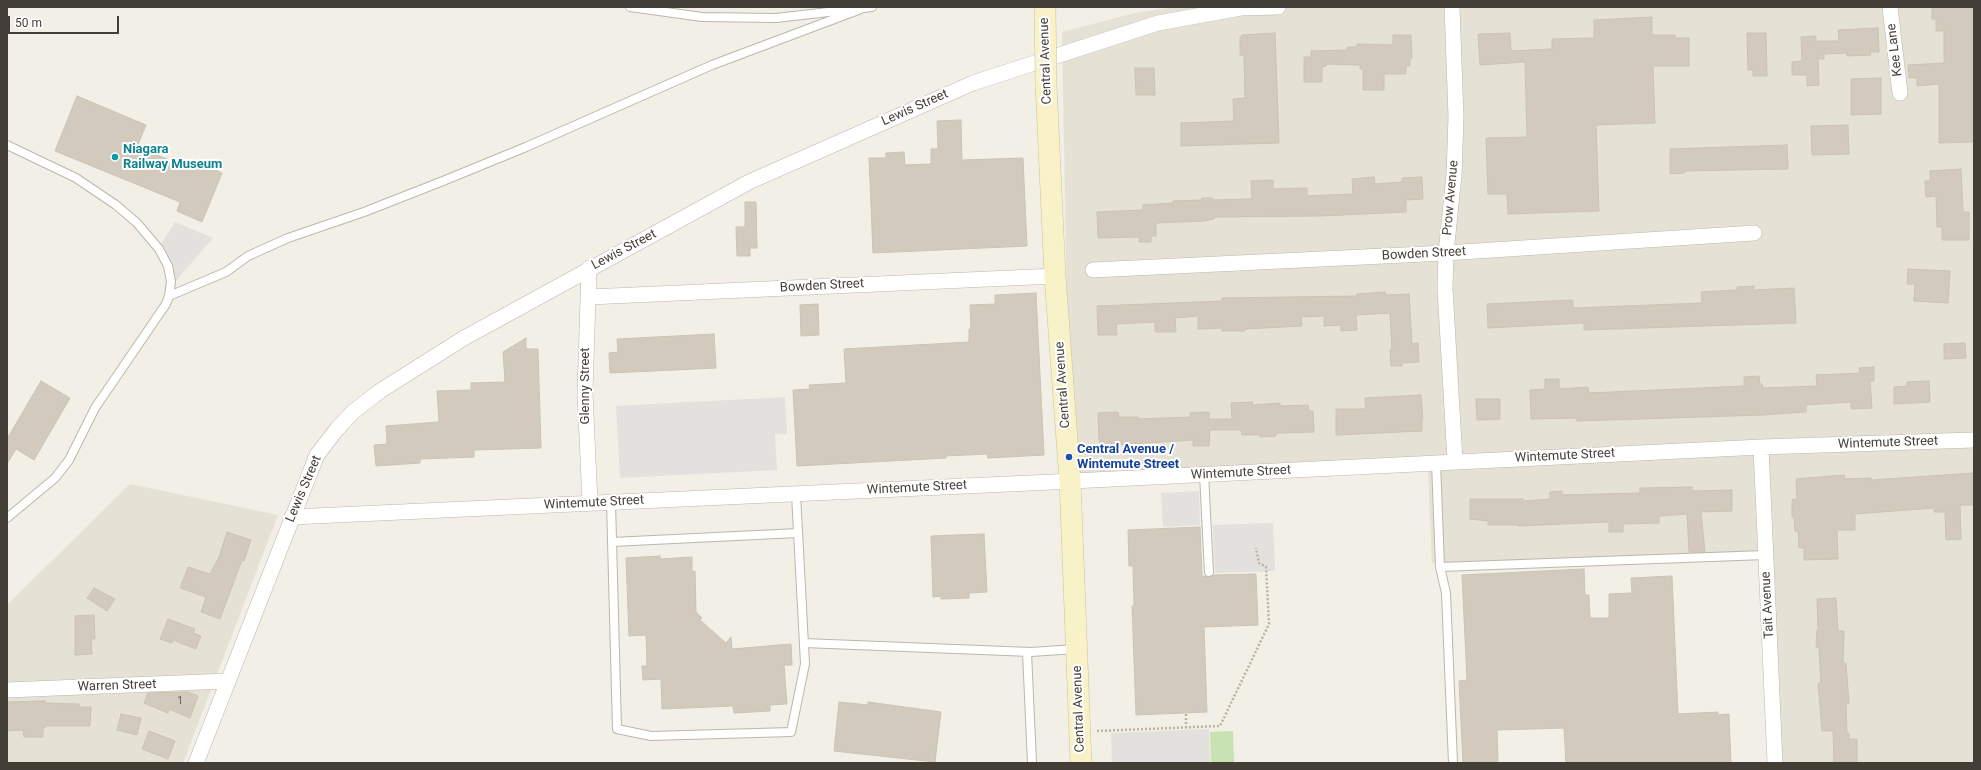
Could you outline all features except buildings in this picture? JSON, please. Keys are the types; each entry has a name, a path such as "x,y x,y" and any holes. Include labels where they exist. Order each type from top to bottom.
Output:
{"main road":[{"name":"Central Avenue","path":"1045,7 1046,84 1056,276 1070,481 1081,763"}],"street":[{"name":"Lewis Street","path":"196,763 317,455 337,429 353,412 380,391 464,338 589,268 749,182 973,83 1158,23 1241,8 1278,7"},
{"name":"Prow Avenue","path":"1452,7 1456,139 1446,253 1445,288 1455,461"},
{"name":"Kee Lane","path":"1890,7 1900,93"},
{"name":"Bowden Street","path":"1093,270 1446,253 1754,233"},
{"name":"Glenny Street","path":"589,268 585,392 590,503"},
{"name":"Bowden Street","path":"589,297 1056,276"},
{"name":"Wintemute Street","path":"292,517 1070,481 1455,461 1761,447 1974,440"},
{"name":"Tait Avenue","path":"1761,447 1775,763"},
{"name":"Warren Street","path":"7,690 227,681"}],"lane":[{"path":"630,7 710,17 776,18 861,10"},
{"path":"170,296 226,272 248,256 288,238 364,212 443,181 526,147 712,65 872,7"},
{"path":"7,145 76,178 116,205 137,223 155,242 164,257 170,277 170,296 162,312 95,408 69,460 55,478 7,518"},
{"path":"1436,462 1440,567 1446,593 1454,763"},
{"path":"1204,474 1209,572"},
{"path":"611,502 617,729 651,736 791,732 805,664 796,494"},
{"path":"612,542 798,533"},
{"path":"1440,567 1766,554"},
{"path":"804,643 1027,652 1077,649"},
{"path":"1027,652 1032,763"}],"path":[{"path":"1080,732 1220,726 1269,624 1266,567 1259,563 1256,548"},
{"path":"1186,714 1186,728"}],"shaded area":[{"path":"1176,7 1974,7 1974,763 1780,763 1763,558 1432,563 1428,469 1070,481 1062,32 1135,13"},
{"path":"175,222 213,238 174,283 169,259 161,244"},
{"path":"785,397 787,434 775,434 777,470 620,478 616,406"},
{"path":"130,484 278,515 183,763 7,763 7,605"},
{"path":"1199,491 1200,525 1163,527 1161,493"},
{"path":"1273,523 1275,571 1215,573 1213,525"},
{"path":"1209,729 1210,763 1112,763 1111,733"}],"green space":[{"path":"1233,731 1234,763 1211,763 1210,732"}],"place":[{"name":"Niagara Railway Museum","path":"115,157"},
{"name":"Central Avenue / Wintemute Street","path":"1069,457"}]}
